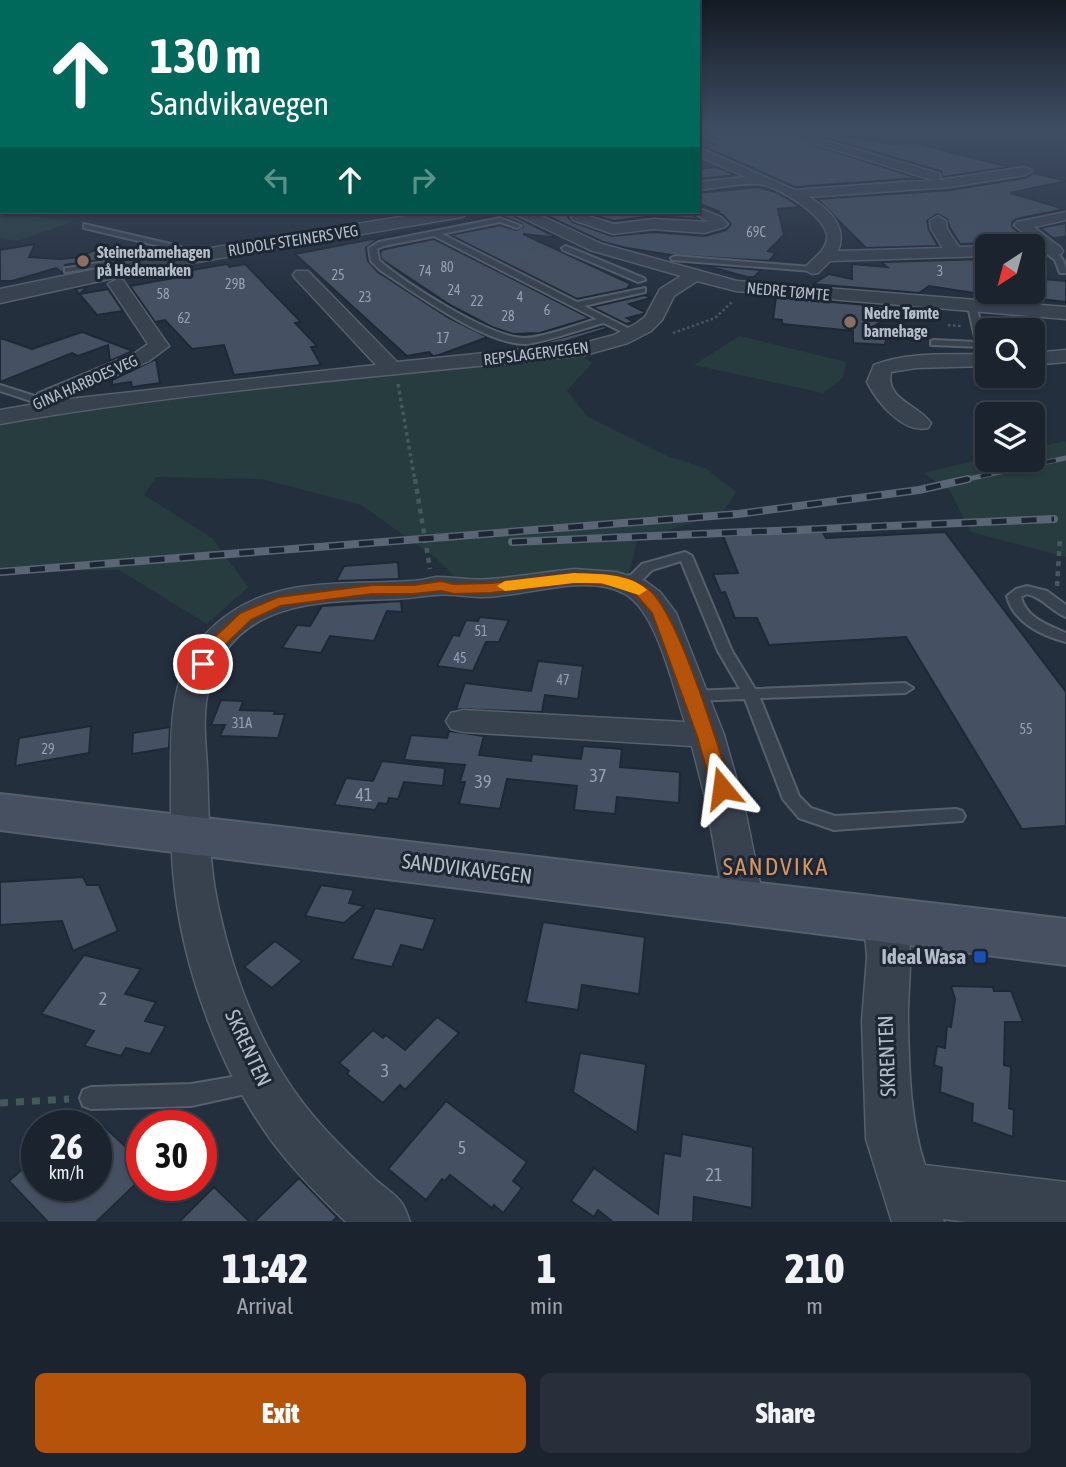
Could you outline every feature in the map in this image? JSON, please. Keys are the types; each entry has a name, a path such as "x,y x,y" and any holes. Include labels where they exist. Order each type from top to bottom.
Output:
{"main road":[{"name":"SANDVIKAVEGEN","path":"0,812 1066,942"}],"street":[{"path":"779,188 815,207 831,223 836,243 829,256 812,269"},
{"path":"792,194 878,188"},
{"path":"578,217 612,229 653,224 704,228 719,224 700,213"},
{"name":"RUDOLF STEINERS VEG","path":"0,296 185,252 448,214"},
{"path":"543,222 595,214"},
{"path":"1022,225 1066,216"},
{"name":"NEDRE TØMTE","path":"520,219 543,222 586,243 745,288 1066,313"},
{"path":"938,221 939,229 954,252"},
{"path":"1022,225 1051,251"},
{"path":"829,256 975,251"},
{"path":"302,275 391,368"},
{"name":"REPSLAGERVEGEN","path":"211,388 584,349 633,334 653,320 671,288 694,275"},
{"name":"GINA HARBOES VEG","path":"9,415 142,357 159,346 117,284"},
{"path":"1045,358 1066,356"},
{"path":"920,423 886,398 878,382 881,369 887,365 906,363 975,360"},
{"name":"GINA HARBOES VEG","path":"9,415 211,388"},
{"path":"190,834 188,713 194,683 214,647 246,616 278,602 372,589 491,588 574,578 601,578 622,582 642,591 660,612 707,736 722,788 744,903"},
{"path":"463,721 707,736"},
{"name":"SKRENTEN","path":"190,834 202,930 234,1024 261,1082 302,1142 331,1174 384,1222"},
{"name":"SKRENTEN","path":"885,920 888,957 885,1048 891,1139 913,1205 1066,1208"}],"lane":[{"path":"520,219 500,220 375,246 375,261 470,321 514,340 526,341 604,320"},
{"path":"87,226 185,252"},
{"path":"435,233 633,334"},
{"path":"566,248 614,268 642,285 576,305"},
{"path":"1051,251 1059,259 1063,271"},
{"path":"68,270 185,252"},
{"path":"676,258 812,269"},
{"path":"614,268 642,260"},
{"path":"934,343 979,345 981,342 972,306"},
{"path":"0,387 40,401"},
{"path":"622,582 636,579 647,567 685,556 725,650 750,694 792,799 805,813 834,823 956,816"},
{"path":"1066,613 1054,600 1028,590 1018,592 1014,596 1014,604 1023,615 1066,638"},
{"path":"693,696 905,688"},
{"path":"91,1098 191,1095 261,1082"}],"path":[{"path":"959,188 1022,225"},
{"path":"493,264 566,248"},
{"path":"673,333 720,315 745,288"},
{"path":"391,368 397,381 424,528 425,554"},
{"path":"1054,600 1059,538"},
{"path":"0,1103 91,1098"}],"green space":[{"path":"0,214 72,222 17,241 0,238"},
{"path":"739,336 846,362 843,378 823,393 694,365"},
{"path":"572,348 592,363 567,391 588,417 667,456 705,468 736,492 722,513 637,541 625,589 595,584 464,586 435,557 361,505 262,479 156,477 144,495 212,538 248,587 207,624 119,570 0,572 0,420"},
{"path":"1066,441 1066,557 971,532 950,491 923,473 975,461 975,472 1045,472 1045,445"}],"building":[{"path":"762,188 776,192 801,207 778,209 784,235 768,251 776,253 769,261 671,255 627,248 603,242 543,214 572,214 568,216 572,222 612,236 653,232 705,236 726,230 731,224 723,215 715,212 720,212 700,204 700,193"},
{"path":"962,188 1033,188 1010,193 1065,209 1016,219 1012,227 1021,234 975,234 975,243 960,244 947,219 937,214 927,221 938,246 866,248 817,199"},
{"path":"502,214 514,214 558,238 523,234 631,284 628,287 631,288 577,299 450,235 500,225 516,230 523,227 522,224 501,216 378,239 366,248 368,261 378,272 449,318 488,337 439,355 433,356 429,352 407,356 295,254"},
{"path":"590,214 692,214 698,219 653,216 614,221"},
{"path":"1066,223 1066,237 1053,238 1040,228"},
{"path":"434,239 590,318 540,333 513,334 492,327 450,305 381,259 380,251 385,249"},
{"path":"35,244 29,257 61,259 80,257 92,251 122,249 114,258 65,265 63,273 56,268 12,281 0,281 0,250"},
{"path":"975,259 975,293 929,286 919,293 813,284 829,274 852,279 852,264 887,267 881,262"},
{"path":"683,263 761,270 754,277 747,277 707,266"},
{"path":"227,264 230,267 245,264 301,322 295,323 317,346 311,347 321,365 234,375 224,345 192,349 165,320 155,322 130,286 179,277 175,273"},
{"path":"1045,279 1066,281 1066,302 1045,300"},
{"path":"87,287 80,294 108,289 123,311 97,315 75,289"},
{"path":"645,295 651,298 629,304 645,312 627,318 634,322 626,324 592,307"},
{"path":"776,297 900,308 876,325 889,326 885,345 853,343 853,331 782,324 782,320 773,319"},
{"path":"604,326 609,328 564,342 534,345"},
{"path":"82,332 133,351 110,361 108,345 78,356 72,353 0,382 0,338 32,349"},
{"path":"156,359 160,383 132,387 131,382 112,385 112,380"},
{"path":"822,531 826,538 945,532 1066,692 1066,826 1022,829 906,637 769,645 757,618 735,618 725,592 721,593 713,574 738,573 723,536"},
{"path":"398,562 399,579 336,581 344,566"},
{"path":"401,601 402,612 387,611 374,641 330,636 321,653 282,648 297,625 310,626 322,606"},
{"path":"480,617 509,620 499,642 486,642 473,671 437,666 453,635 459,636 466,620 478,621"},
{"path":"538,661 583,666 578,699 545,695 542,712 456,709 465,683 531,691"},
{"path":"221,700 243,701 240,710 275,711 274,714 285,714 278,738 220,736 225,725 211,725"},
{"path":"91,726 89,753 15,766 19,738"},
{"path":"170,727 169,748 132,754 133,733"},
{"path":"449,731 484,736 479,755 531,761 532,754 581,759 583,746 622,749 620,767 680,772 679,803 617,797 615,814 574,810 577,786 507,779 500,809 459,804 465,782 460,782 465,765 404,760 411,735 447,738"},
{"path":"382,761 445,768 443,786 404,782 398,799 389,798 387,804 379,803 375,810 334,805 346,778 373,781"},
{"path":"83,877 87,885 99,885 118,931 73,951 62,921 0,925 0,882"},
{"path":"321,885 354,890 349,903 364,906 344,923 305,916"},
{"path":"375,908 435,919 423,950 401,945 392,967 352,959"},
{"path":"543,922 645,937 639,994 582,985 578,1010 526,1002"},
{"path":"275,941 302,961 272,988 244,967"},
{"path":"84,955 141,969 125,994 156,1002 145,1021 166,1026 150,1054 126,1048 121,1056 84,1046 94,1031 41,1014"},
{"path":"951,986 993,987 994,991 1011,991 1023,1022 1005,1022 1004,1065 1011,1067 1009,1108 1014,1110 1013,1137 972,1122 973,1104 940,1092 942,1068 934,1065 937,1046 945,1048 947,1026 951,1027 955,999"},
{"path":"437,1017 459,1033 405,1090 400,1085 383,1103 347,1074 349,1071 339,1063 373,1030 383,1038 386,1035 405,1050"},
{"path":"580,1053 646,1064 637,1133 573,1092"},
{"path":"446,1101 527,1162 513,1181 522,1188 503,1213 494,1205 492,1208 450,1175 445,1181 442,1179 426,1200 388,1169"},
{"path":"112,1134 126,1147 126,1193 96,1222 48,1222 28,1201 112,1201"},
{"path":"682,1134 753,1147 752,1208 694,1197 693,1222 613,1222 598,1210 594,1217 571,1201 594,1168 658,1214 664,1153 680,1156"},
{"path":"21,1170 21,1194 9,1181"},
{"path":"299,1178 337,1217 332,1222 254,1222"},
{"path":"217,1190 250,1222 179,1222 200,1201 217,1201"}],"railway":[{"path":"961,481 1066,458"},
{"path":"961,481 968,479"},
{"path":"0,572 738,514 919,490 961,481"},
{"path":"512,542 1054,519"}],"slow traffic":[{"path":"505,586 574,578 601,578 622,582 639,590"}],"place":[{"name":"Steinerbarnehagen på Hedemarken","path":"83,261"},
{"name":"Nedre Tømte barnehage","path":"850,322"},
{"name":"Ideal Wasa","path":"980,957"}],"district":[{"name":"SANDVIKA","path":"776,867"}],"route":[{"path":"203,664 214,647 246,616 278,602 372,589 414,590 441,586 454,589 491,588 574,578 601,578 622,582 642,591 660,612 707,736 722,788"}]}
